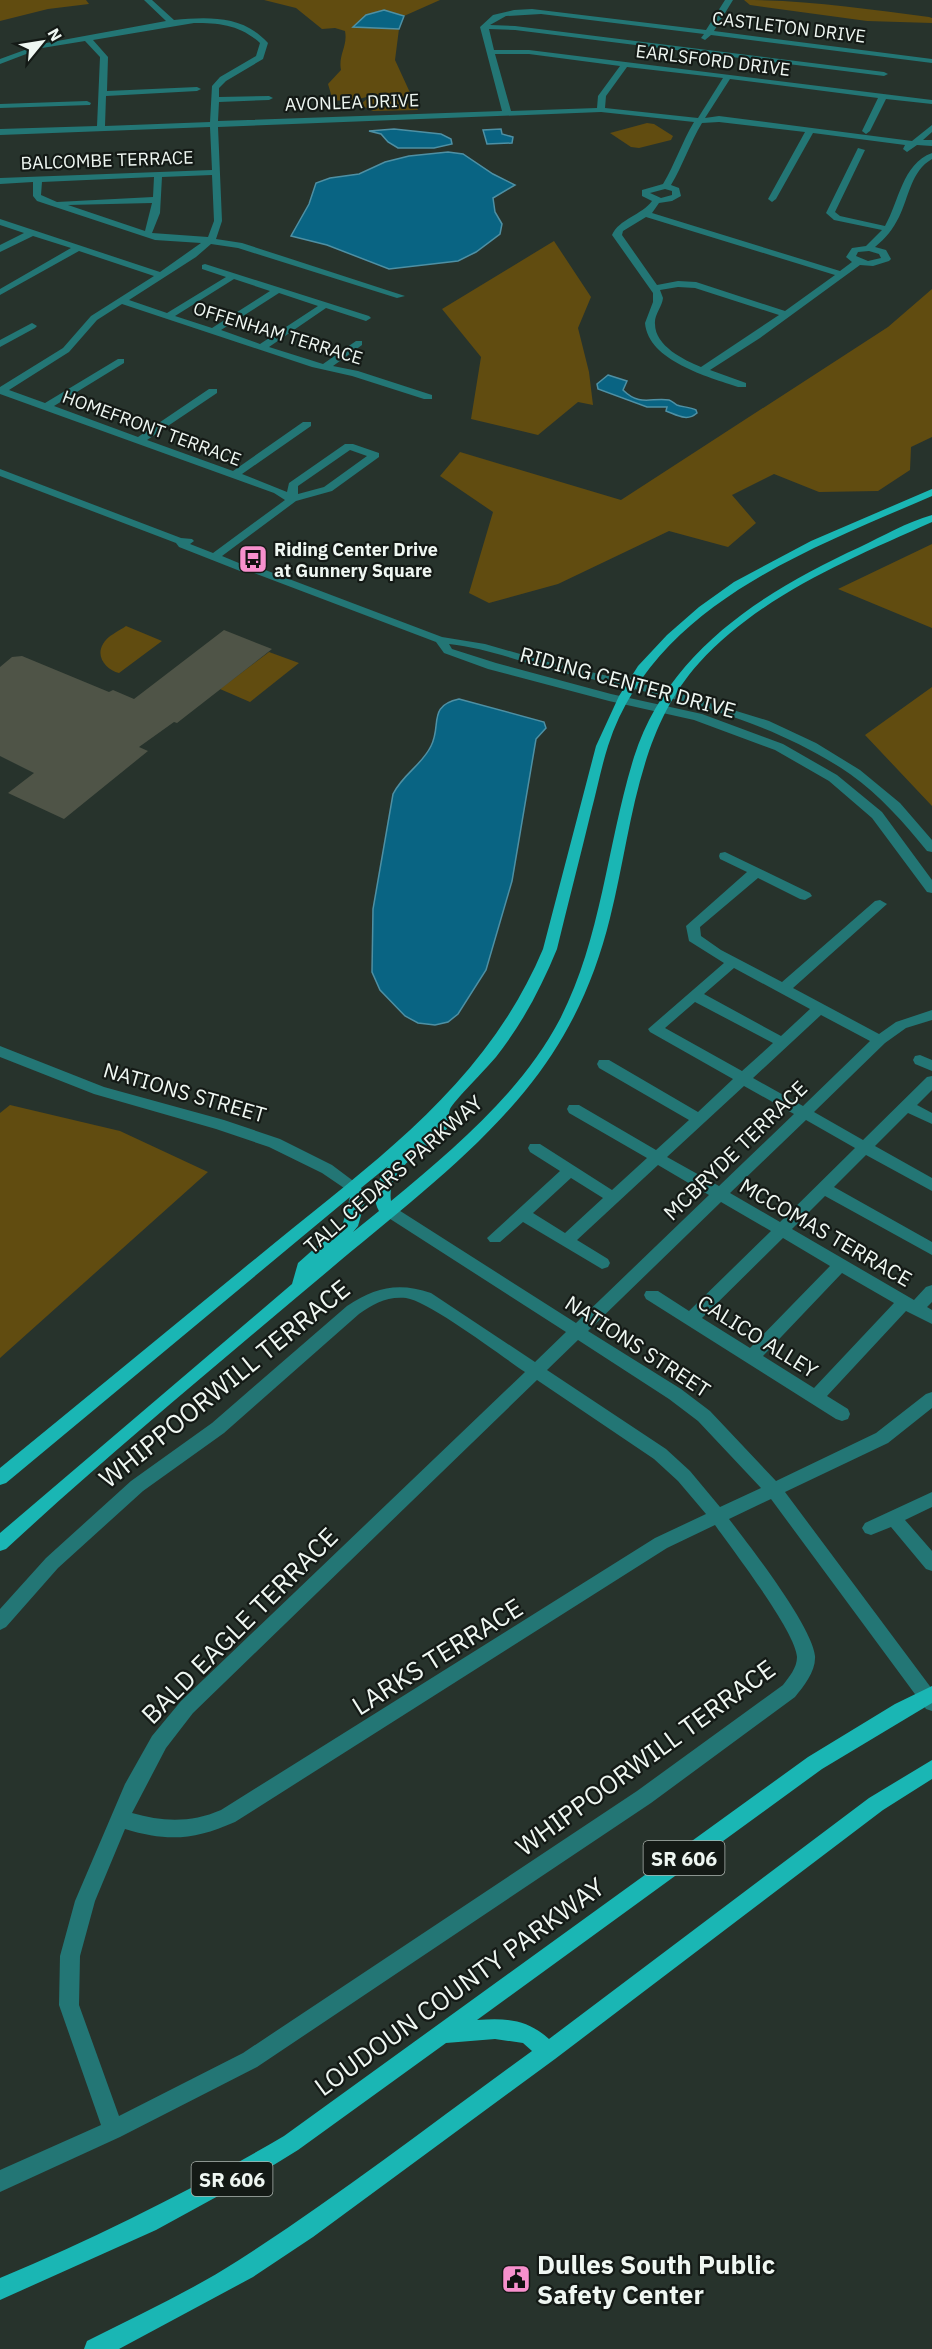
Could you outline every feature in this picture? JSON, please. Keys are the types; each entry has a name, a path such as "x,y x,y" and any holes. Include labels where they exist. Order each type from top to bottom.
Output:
{"main road":[{"name":"TALL CEDARS PARKWAY","path":"0,1478 443,1108 490,1057 540,978 550,949 602,746 623,700 659,650 694,616 715,600 780,562 932,492"},
{"name":"TALL CEDARS PARKWAY","path":"0,1544 47,1501 455,1156 494,1118 540,1062 576,1005 600,933 646,743 678,682 710,645 750,612 833,564 932,518"},
{"path":"389,1211 384,1206 382,1193 390,1174 402,1159 441,1126 443,1108"},
{"path":"299,1287 304,1267 350,1226 358,1198 352,1186"},
{"name":"LOUDOUN COUNTY PARKWAY","path":"0,2289 52,2268 236,2177 291,2143 815,1763 930,1698"},
{"path":"94,2349 176,2308 245,2269 313,2224 548,2052 896,1790 932,1769"},
{"path":"443,2033 495,2029 528,2034 548,2052"}],"street":[{"path":"148,0 172,23"},
{"path":"682,71 729,0"},
{"name":"CASTLETON DRIVE","path":"484,27 488,21 500,16 541,11 932,61"},
{"path":"0,62 34,48 172,23 199,21 230,24 254,33 264,43 260,57 217,83 214,124 218,221 210,240 193,255 94,318 66,350 0,391"},
{"path":"507,113 484,27 515,28 884,74"},
{"path":"87,38 104,57 100,128"},
{"name":"EARLSFORD DRIVE","path":"490,52 529,52 932,102"},
{"path":"866,131 879,96 884,74 894,55"},
{"path":"601,110 602,96 625,64"},
{"path":"666,186 676,169 686,142 703,120 728,77"},
{"path":"102,94 197,89"},
{"path":"214,100 269,98"},
{"path":"0,106 87,103"},
{"name":"AVONLEA DRIVE","path":"0,132 601,110 703,120 714,125 808,134 913,148"},
{"path":"913,148 932,128"},
{"path":"772,199 808,134"},
{"path":"913,148 932,143"},
{"path":"913,148 932,156"},
{"path":"913,148 918,164"},
{"path":"861,150 830,213 837,218 888,229"},
{"path":"869,248 888,229 918,164 932,156"},
{"name":"BALCOMBE TERRACE","path":"0,181 215,172"},
{"path":"147,234 151,228 157,200 158,175"},
{"path":"38,179 37,196 52,204 162,238 210,240 239,245 400,296"},
{"path":"666,186 674,189 678,194 671,199 657,200 646,196 645,192 652,187 666,186"},
{"path":"52,204 157,200"},
{"path":"657,200 647,213 619,230 617,235 654,288 659,301 650,323 651,331 658,343 674,358 742,386"},
{"path":"647,213 842,274"},
{"path":"0,222 160,275"},
{"path":"0,249 31,232"},
{"path":"1,292 78,248"},
{"path":"869,248 883,252 886,259 876,264 858,262 851,256 852,252 869,248"},
{"path":"703,370 858,262"},
{"path":"205,267 366,318"},
{"path":"168,316 233,276"},
{"path":"654,288 692,284 786,314"},
{"path":"213,332 278,290"},
{"name":"OFFENHAM TERRACE","path":"119,300 213,332 428,397"},
{"path":"262,347 325,305"},
{"path":"0,344 32,326"},
{"path":"326,366 359,343"},
{"path":"45,407 121,361"},
{"name":"HOMEFRONT TERRACE","path":"0,391 278,490 292,499"},
{"path":"138,441 213,391"},
{"path":"234,475 307,424"},
{"path":"218,554 292,499 328,489 375,455 349,446 293,485 292,499"},
{"name":"RIDING CENTER DRIVE","path":"0,472 180,541 191,541 218,554 252,564 256,570"},
{"name":"RIDING CENTER DRIVE","path":"180,541 183,545 237,566 256,570 440,640 462,641 537,663 671,694 765,723 801,739 856,772 894,803 932,848"},
{"name":"RIDING CENTER DRIVE","path":"440,640 448,651 462,657 623,700 698,717 753,736 799,758 833,778 877,815 932,889"},
{"path":"725,856 805,897"},
{"path":"756,872 698,921 692,929 694,938 733,962 880,1040"},
{"path":"784,988 880,904"},
{"path":"733,962 655,1029 932,1185"},
{"path":"694,995 783,1043"},
{"path":"566,1241 820,1008"},
{"name":"MCBRYDE TERRACE","path":"576,1332 880,1040 895,1028 932,1015"},
{"name":"NATIONS STREET","path":"0,1051 94,1089 260,1136 318,1163 352,1186"},
{"path":"604,1064 699,1119"},
{"path":"691,1319 932,1081"},
{"path":"907,1106 932,1119"},
{"name":"MCCOMAS TERRACE","path":"574,1109 932,1318"},
{"path":"535,1148 612,1197"},
{"path":"495,1238 571,1170"},
{"path":"823,1188 932,1249"},
{"name":"NATIONS STREET","path":"389,1211 689,1404 728,1439 774,1490 930,1698"},
{"path":"522,1214 602,1263"},
{"path":"752,1357 840,1265"},
{"name":"WHIPPOORWILL TERRACE","path":"0,1622 52,1563 137,1486 218,1428 352,1310 373,1297 394,1290 411,1291 425,1296 660,1454 687,1478 718,1517 791,1622 803,1642 806,1662 800,1677 789,1691 644,1797 250,2060 113,2130 0,2181"},
{"path":"816,1397 911,1305 932,1291"},
{"name":"CALICO ALLEY","path":"652,1295 842,1414"},
{"name":"BALD EAGLE TERRACE","path":"113,2130 69,2005 70,1956 77,1926 92,1882 144,1765 187,1707 576,1332"},
{"name":"LARKS TERRACE","path":"120,1818 151,1829 167,1831 201,1827 228,1816 314,1764 661,1543 882,1438 932,1399"},
{"path":"871,1528 932,1499"},
{"path":"893,1517 929,1555"}],"shaded area":[{"path":"0,0 86,0 89,4 48,9 0,21"},
{"path":"264,0 440,0 404,16 378,12 354,27 399,29 395,60 418,110 373,111 360,105 370,96 333,101 328,84 341,70 345,31 335,28 322,29 296,8"},
{"path":"744,0 860,8 929,17 932,18 932,23 867,21 750,5"},
{"path":"647,123 654,124 673,136 671,140 639,148 631,147 610,133"},
{"path":"554,241 591,297 578,328 589,372 593,405 578,402 538,435 471,419 481,357 442,309"},
{"path":"932,289 932,437 911,447 910,470 878,491 819,492 774,474 732,495 756,523 728,547 669,531 558,584 489,603 469,593 493,512 440,476 460,452 621,500 888,327"},
{"path":"932,544 932,628 838,589"},
{"path":"126,626 162,641 119,673 107,666 100,654 107,639"},
{"path":"269,652 299,663 250,702 220,689"},
{"path":"932,687 932,806 865,735"},
{"path":"10,1105 120,1131 208,1172 0,1358 0,1113"}],"water":[{"path":"384,10 404,16 399,29 353,27 366,15"},
{"path":"394,129 441,134 451,139 452,144 434,148 398,148 381,134 369,131"},
{"path":"501,129 502,134 513,137 512,143 487,144 483,130"},
{"path":"448,152 463,154 493,174 515,185 493,198 495,212 502,224 500,234 476,252 458,261 389,269 327,245 291,236 309,204 316,183 330,178 359,174 385,162 409,156"},
{"path":"608,375 627,381 623,390 635,398 669,400 677,405 696,410 697,413 693,416 682,417 666,411 667,407 647,407 598,389 597,384"},
{"path":"459,699 544,722 546,728 536,739 512,881 486,970 458,1014 448,1022 435,1025 418,1023 405,1016 380,990 372,972 373,909 393,794 431,746 439,711 449,702"}],"building":[{"path":"224,630 272,649 177,723 174,722 139,747 148,751 64,819 8,793 34,773 0,756 0,667 12,657 22,656 109,692 113,690 134,699"}],"place":[{"name":"Riding Center Drive at Gunnery Square","path":"253,559"},
{"name":"Dulles South Public Safety Center","path":"516,2279"}]}
